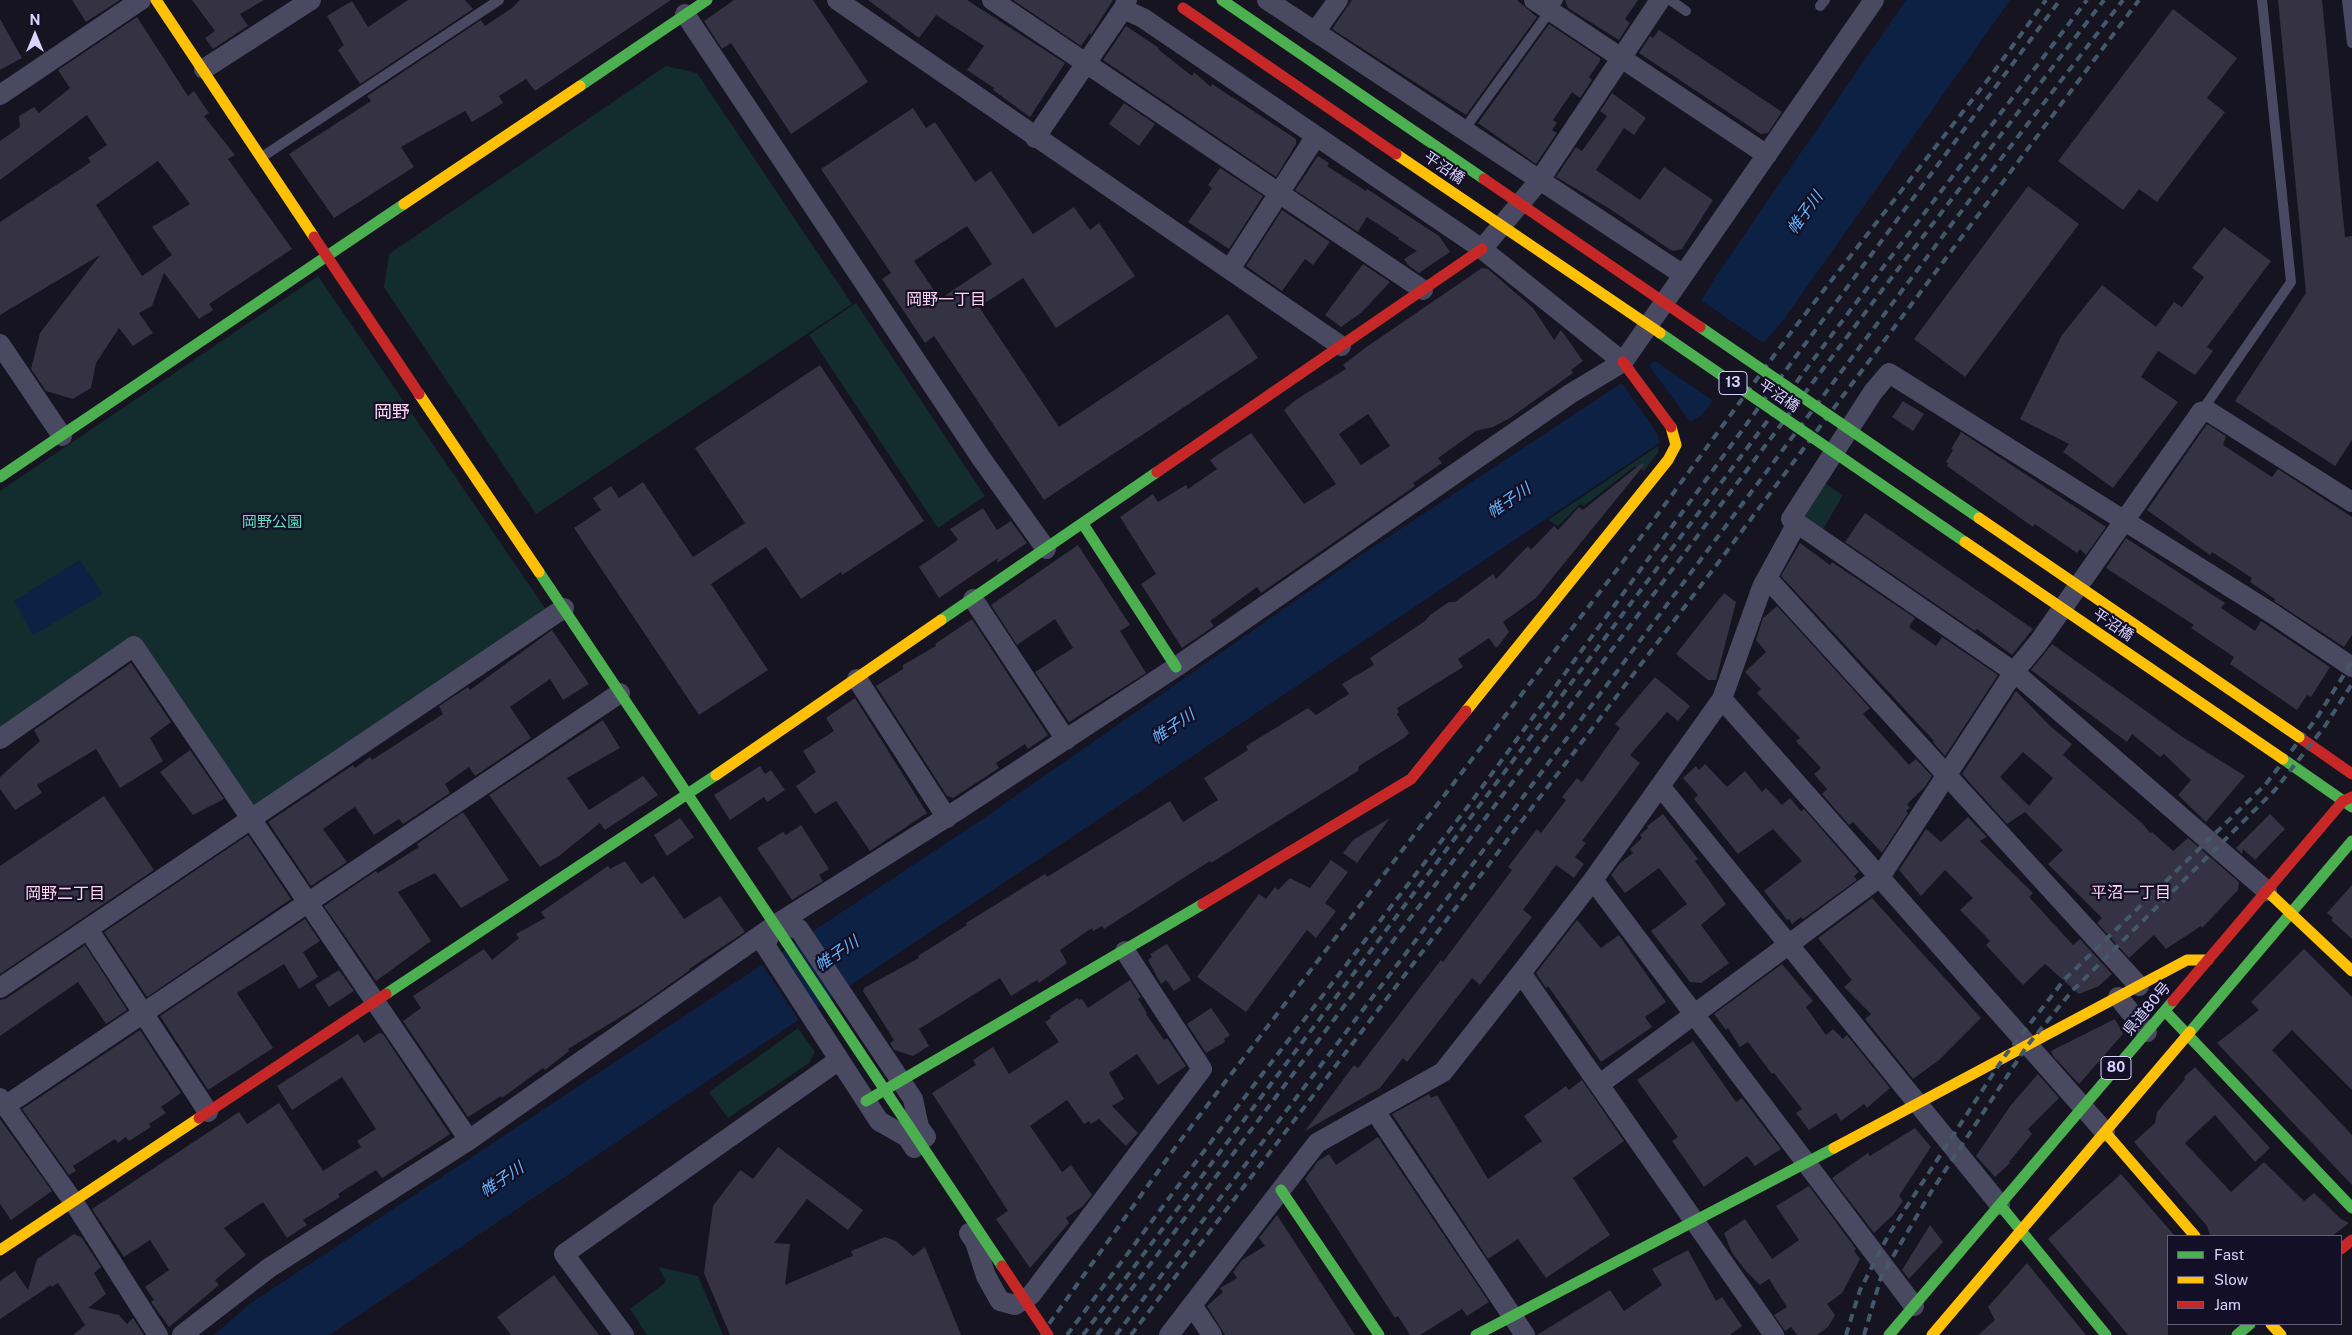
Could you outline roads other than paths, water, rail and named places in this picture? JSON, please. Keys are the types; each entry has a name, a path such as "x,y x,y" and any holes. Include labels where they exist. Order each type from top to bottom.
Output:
{"street":[{"path":"0,96 153,0 204,69 775,925 793,936 846,1000 914,1102 920,1127 1031,1295"},
{"path":"204,69 311,0"},
{"path":"0,477 707,0"},
{"path":"837,0 1341,346"},
{"path":"992,0 1423,290"},
{"name":"平沼橋","path":"1172,0 2283,759 2349,802"},
{"name":"平沼橋","path":"1222,0 2352,774"},
{"path":"1267,0 1682,274"},
{"path":"1316,32 1338,0"},
{"path":"0,1250 688,794 1482,249 1539,181 1660,0"},
{"path":"182,1335 269,1268 469,1140 775,925 947,818 1176,667 1562,400 1623,362 1682,274 1767,155 1866,3"},
{"path":"866,1101 1126,951 1411,779 1668,460 1676,445 1674,430 1623,362 1482,249 1125,4 1036,138"},
{"path":"1547,4 1621,58 1767,155"},
{"path":"686,14 970,442 1046,549"},
{"path":"1230,269 1316,136"},
{"path":"0,344 62,436"},
{"path":"2352,667 1889,373 1873,392 1791,518 2014,672 2292,912 2352,970"},
{"path":"1600,1084 1695,1015 1788,943 1880,877 2014,672 2038,643 2201,412 2208,411 2352,502"},
{"path":"1169,1335 1317,1143 1443,1072 1522,973 1593,880 1722,699 1767,578 1797,523"},
{"path":"1083,524 1176,667"},
{"path":"1767,578 2138,986"},
{"path":"973,599 1066,740"},
{"path":"0,988 564,608"},
{"path":"0,739 134,646 469,1140"},
{"path":"857,679 947,818"},
{"path":"158,1335 72,1201 2,1102 143,1013 620,693"},
{"path":"1722,699 2028,1044 2194,1235"},
{"path":"1660,786 2106,1335"},
{"name":"県道80号","path":"1889,1335 1917,1309 2000,1205 2208,960 2267,891 2349,802"},
{"name":"80","path":"1934,1332 2352,841"},
{"path":"1593,880 1917,1309"},
{"path":"775,925 764,945 879,1120 907,1137 975,1242 986,1276 1000,1301 1015,1305 1031,1295 1202,1069 1126,951"},
{"path":"88,929 208,1112"},
{"path":"793,936 1048,1335"},
{"path":"1476,1335 1919,1104 2187,960 2208,960"},
{"path":"1522,973 1774,1335"},
{"path":"2118,997 2147,1032"},
{"path":"2165,1011 2352,1208"},
{"path":"624,1335 564,1254 839,1060"},
{"path":"1375,1111 1525,1335"},
{"path":"1281,1190 1379,1335"},
{"path":"2342,1248 2352,1240"},
{"path":"1192,1305 1212,1335"},
{"path":"2237,1335 2249,1325"},
{"path":"2272,1325 2281,1335"}],"lane":[{"path":"262,157 499,0"},
{"path":"1670,0 1686,11"},
{"path":"2201,412 2291,282 2262,0"},
{"path":"2347,0 2352,43"},
{"path":"1463,131 1547,4"}],"water":[{"name":"帷子川","path":"1906,0 2010,0 1784,319 1701,415 329,1335 214,1335 251,1303 987,816 1358,557 1670,351 1718,273"},
{"path":"80,560 103,594 33,635 14,601"}],"railway":[{"path":"1041,1335 1177,1145 1622,563 1792,331 1990,77 2046,0"},
{"path":"1067,1335 1231,1115 1472,801 1794,359 2060,0"},
{"path":"1083,1335 1849,312 2087,0"},
{"path":"1097,1335 1886,285 2104,0"},
{"path":"1116,1335 1416,940 1987,177 2123,0"},
{"path":"1131,1335 1721,559 2139,0"},
{"path":"1846,1335 1860,1290 1889,1234 2004,1057 2064,980 2265,785 2316,719 2352,662"},
{"path":"1864,1335 1881,1277 1931,1192 2027,1046 2072,991 2275,790 2325,726 2352,684"}],"district":[{"name":"岡野一丁目","path":"946,300"},
{"name":"岡野","path":"392,412"},
{"name":"平沼一丁目","path":"2131,893"},
{"name":"岡野二丁目","path":"65,894"}],"park label":[{"name":"岡野公園","path":"272,522"}]}
